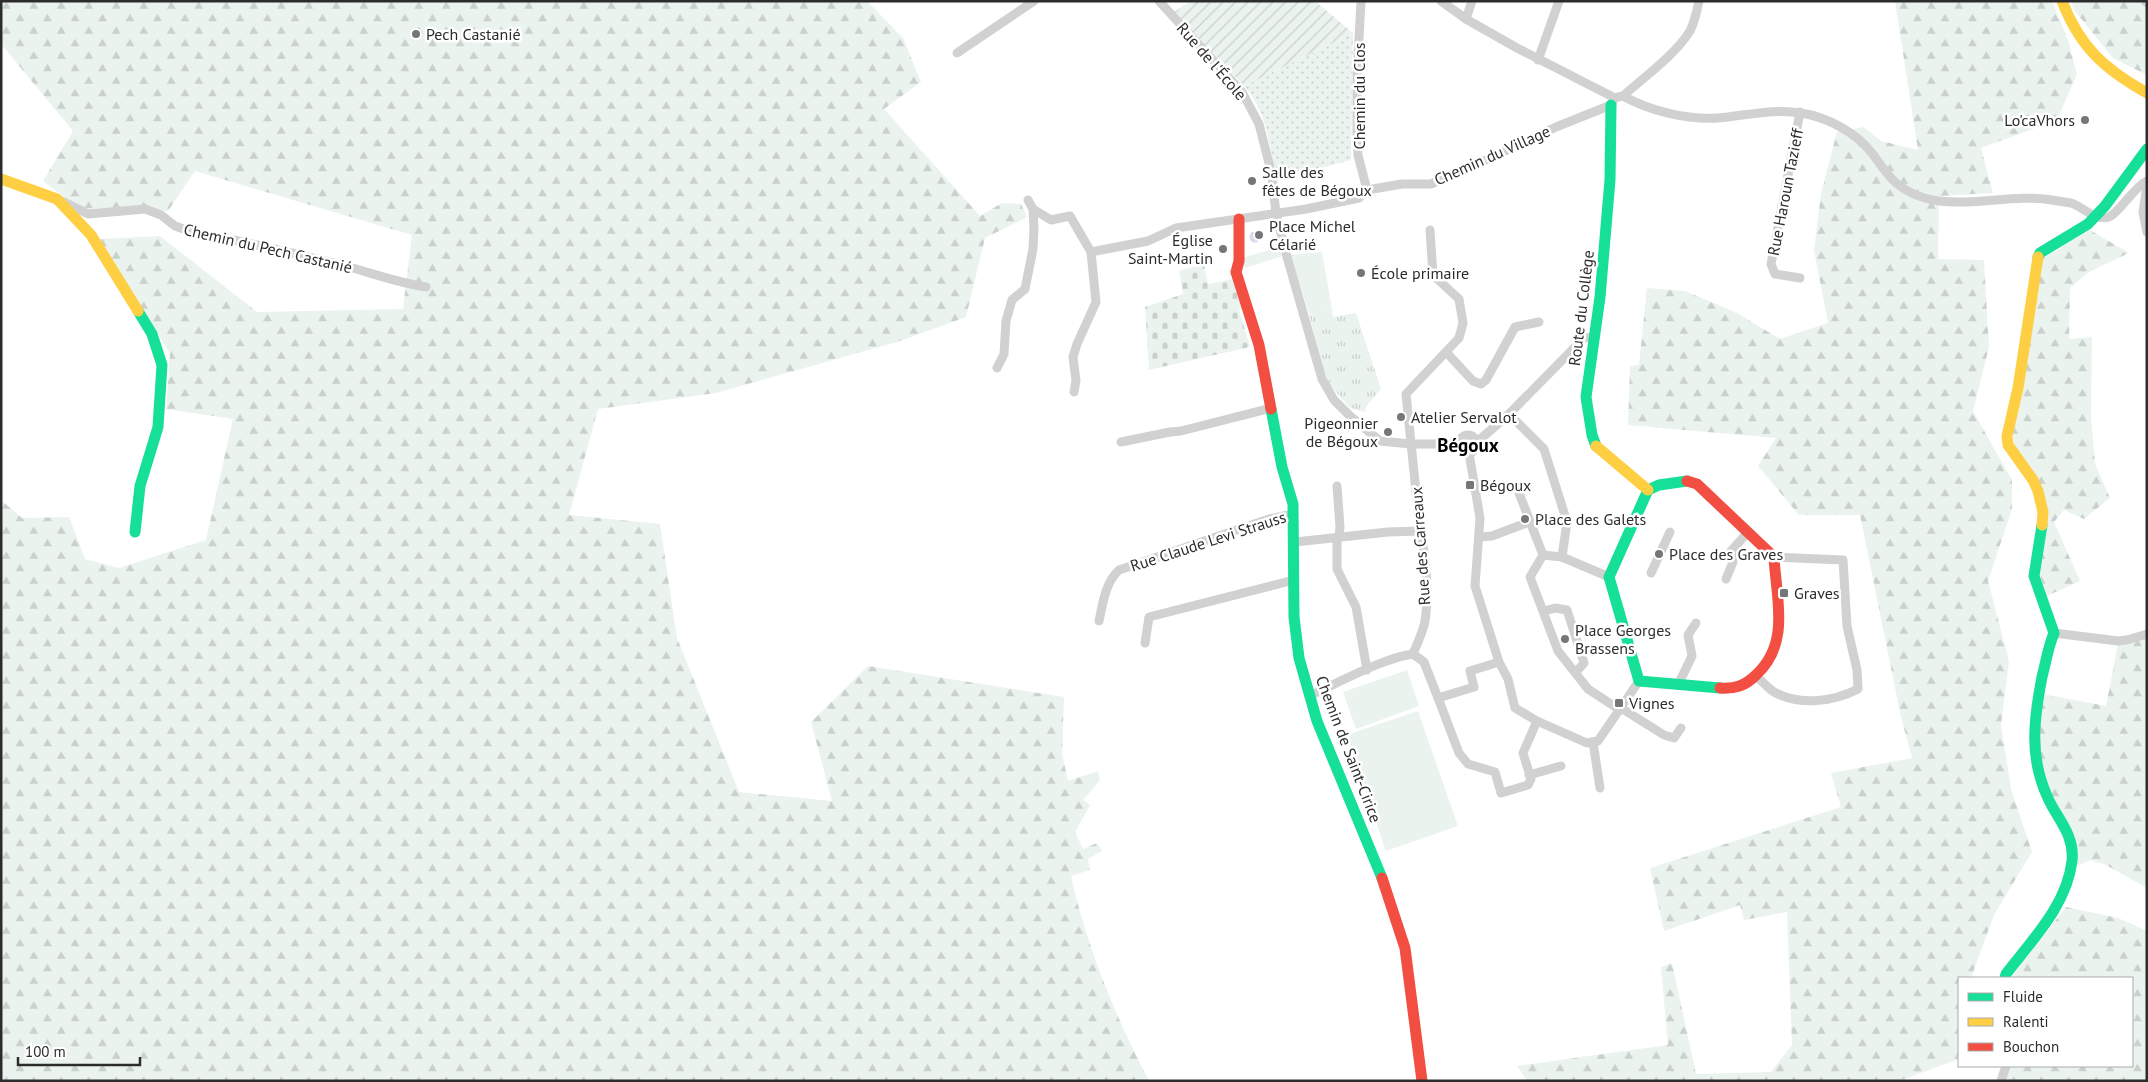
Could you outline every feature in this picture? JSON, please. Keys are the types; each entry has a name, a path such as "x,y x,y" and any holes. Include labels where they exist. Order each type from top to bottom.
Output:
{"street":[{"path":"957,53 1034,1"},
{"name":"Rue de l'École","path":"1159,1 1242,92 1259,124 1271,171 1276,213 1322,380 1334,400 1380,441 1411,444 1459,444"},
{"name":"Chemin du Clos","path":"1361,1 1357,76 1357,132 1358,155 1367,190"},
{"path":"1441,1 1466,20 1616,100 1635,102 1679,115 1716,118 1800,112 1826,120 1855,136 1870,150 1894,182 1914,194 1938,202 2050,199 2070,203 2095,216 2105,217 2114,214 2136,188 2147,180"},
{"path":"1466,20 1472,1"},
{"path":"1538,60 1559,1"},
{"path":"1616,100 1669,54 1689,33 1699,1"},
{"path":"2062,1 2078,38 2099,62 2112,73 2147,93"},
{"name":"Chemin du Village","path":"1091,252 1148,241 1176,228 1306,209 1359,198 1367,190 1402,184 1431,184 1616,100"},
{"name":"Route du Collège","path":"1616,100 1612,109 1610,180 1586,396 1592,435 1597,448 1648,490"},
{"name":"Rue Haroun Tazieff","path":"1800,112 1771,264 1775,274 1800,278"},
{"path":"2005,977 2055,910 2072,864 2072,842 2067,829 2050,804 2040,778 2034,751 2034,726 2050,642 2054,633 2034,576 2034,566 2042,530 2042,512 2038,491 2033,480 2008,445 2007,436 2018,388 2037,260 2040,253 2045,249 2088,224 2105,206 2147,149"},
{"path":"1,179 57,199 91,236 107,258 152,334 162,365 158,427 140,486 134,532"},
{"path":"2147,186 2143,212 2147,232"},
{"name":"Chemin du Pech Castanié","path":"57,199 88,214 145,209 161,215 175,226 192,232 299,254 375,274 398,283 426,287"},
{"path":"997,368 1004,354 1006,321 1012,300 1025,289 1033,249 1033,209 1028,200"},
{"path":"1033,209 1051,220 1070,216 1091,252 1096,302 1073,357 1076,381 1074,392"},
{"name":"Chemin de Saint-Cirice","path":"1239,219 1240,261 1236,272 1259,345 1282,468 1293,504 1296,634 1299,658 1317,721 1391,901 1405,948 1422,1081"},
{"name":"Rue des Carreaux","path":"1413,654 1425,622 1426,606 1424,550 1420,531 1406,394 1459,338 1463,316 1459,299 1433,276 1430,230"},
{"path":"1446,352 1473,381 1482,384 1515,327 1539,322"},
{"path":"1469,453 1473,451 1476,442 1509,414 1584,338 1594,337"},
{"path":"1121,442 1181,431 1271,408"},
{"path":"1509,414 1544,449 1567,522 1562,557"},
{"path":"1469,453 1462,451 1459,444 1460,440 1467,435 1476,442"},
{"path":"1469,453 1480,518 1475,586 1499,662 1508,679 1515,708 1537,721 1587,743 1598,741 1640,681"},
{"path":"1687,481 1697,484 1774,557 1781,616 1778,638 1772,656 1756,676 1741,687 1733,689 1640,681 1609,577 1648,490 1659,485 1687,481"},
{"path":"1337,486 1340,527 1336,569 1356,607 1367,670"},
{"path":"1519,493 1543,555"},
{"name":"Rue Claude Levi Strauss","path":"1098,621 1106,589 1112,576 1119,570 1269,519 1293,514"},
{"path":"1479,537 1492,536 1529,522"},
{"path":"1294,542 1420,531"},
{"path":"1651,573 1670,532"},
{"path":"1726,579 1733,562 1731,551 1748,532"},
{"path":"1543,555 1562,557 1609,577"},
{"path":"1543,555 1530,577 1558,651 1588,689 1664,735 1674,738 1682,728"},
{"path":"1756,676 1773,691 1788,698 1802,701 1820,700 1848,694 1858,689 1857,670 1847,626 1843,560 1774,557"},
{"path":"1145,643 1149,617 1294,580"},
{"path":"1544,611 1556,608 1566,610 1584,663 1576,672"},
{"path":"1678,685 1692,656 1688,636 1696,623"},
{"path":"2054,633 2118,641 2147,634"},
{"path":"1309,696 1367,670 1405,655 1413,654 1424,662 1459,753 1468,764 1495,772 1501,793 1528,785 1531,780 1523,753 1537,721"},
{"path":"1438,698 1474,686 1470,670 1499,662"},
{"path":"1593,742 1600,788"},
{"path":"1529,774 1561,766"},
{"path":"2001,1081 2006,1067"}],"green space":[{"path":"1,1 867,1 903,38 921,82 884,109 980,216 1002,203 1021,204 1027,217 985,238 966,317 900,341 716,393 598,409 569,515 660,524 677,638 739,792 832,801 811,722 868,666 1064,697 1062,754 1068,781 1098,771 1100,780 1083,800 1090,805 1075,832 1083,849 1097,843 1102,851 1088,859 1090,870 1071,876 1077,902 1103,981 1149,1081 1,1081 1,500 22,518 69,517 85,559 119,568 206,540 233,419 166,409 170,353 99,239 160,236 257,312 403,309 412,235 195,171 168,211 79,208 43,181 73,131 1,44"},
{"path":"1191,1 1315,1 1353,33 1244,86 1174,12"},
{"path":"1895,1 2052,1 2068,40 2077,74 2057,120 1981,148 1993,193 1939,196 1938,259 1984,260 1989,347 1973,411 2012,480 2012,509 1988,581 2009,661 2001,725 2011,789 2032,852 1994,915 1971,977 1958,977 1958,1059 1899,1081 1527,1081 1517,1066 1668,1045 1661,967 1672,963 1696,1074 1771,1072 1792,1045 1787,912 1744,920 1740,905 1664,931 1650,868 1841,807 1831,773 1912,758 1901,717 1860,515 1799,515 1758,466 1776,438 1628,425 1630,366 1639,365 1647,288 1685,291 1737,313 1780,339 1828,323 1814,250 1821,194 1837,132 1864,127 1881,141 1918,150"},
{"path":"2071,1 2140,1 2147,11 2147,75 2113,58 2074,10"},
{"path":"1353,33 1351,160 1276,180 1270,143 1263,118 1252,96 1244,86"},
{"path":"2090,230 2129,253 2089,272 2070,288 2069,339 2092,337 2091,415 2095,464 2110,498 2084,519 2064,510 2054,522 2080,581 2047,596 2037,567 2047,518 2014,444 2013,433 2041,260"},
{"path":"1279,247 1282,256 1245,268 1242,258"},
{"path":"1322,252 1332,309 1309,314 1290,255"},
{"path":"1204,264 1208,284 1233,279 1242,309 1239,310 1250,347 1149,370 1145,307 1183,294 1179,271"},
{"path":"1332,309 1333,317 1356,313 1381,389 1366,407 1365,412 1350,408 1330,385 1324,372 1309,314"},
{"path":"2147,636 2147,888 2104,864 2090,860 2078,866 2042,768 2038,744 2042,694 2106,706 2118,644"},
{"path":"1407,670 1419,706 1356,729 1343,692"},
{"path":"1418,711 1458,826 1386,851 1346,735"},
{"path":"2066,907 2118,918 2147,931 2147,1081 1998,1081 2005,1067 2133,1067 2133,977 2012,977"}],"water":[{"path":"1255,231 1261,237 1255,243 1249,237"}],"traffic: fast":[{"path":"1596,446 1592,435 1586,397 1600,297 1610,180 1611,105"},
{"path":"2038,257 2040,253 2088,224 2105,206 2147,149"},
{"path":"135,532 140,486 158,427 162,365 152,334 138,311"},
{"path":"1271,409 1282,467 1293,504 1294,617 1299,658 1317,721 1382,878"},
{"path":"1687,481 1659,485 1648,490 1609,577 1639,681 1720,688"},
{"path":"2005,977 2056,907 2069,877 2072,861 2071,843 2068,834 2047,796 2041,781 2035,752 2035,722 2039,692 2054,633 2034,576 2042,525"}],"traffic: slow":[{"path":"2062,1 2077,31 2095,55 2118,75 2147,93"},
{"path":"1,179 57,199 91,235 138,311"},
{"path":"2038,257 2018,388 2007,436 2008,445 2033,480 2038,491 2043,512 2042,525"},
{"path":"1596,446 1648,490"}],"traffic: jam":[{"path":"1239,219 1239,261 1236,272 1259,345 1271,409"},
{"path":"1687,481 1697,484 1774,557 1779,619 1774,649 1767,662 1748,682 1735,687 1720,688"},
{"path":"1382,878 1405,948 1422,1081"}],"place":[{"name":"Pech Castanié","path":"416,34"},
{"name":"Lo'caVhors","path":"2085,120"},
{"name":"Salle des fêtes de Bégoux","path":"1252,181"},
{"name":"Place Michel Célarié","path":"1259,235"},
{"name":"Église Saint-Martin","path":"1223,249"},
{"name":"École primaire","path":"1361,273"},
{"name":"Atelier Servalot","path":"1401,417"},
{"name":"Pigeonnier de Bégoux","path":"1388,432"},
{"name":"Bégoux","path":"1470,485"},
{"name":"Place des Galets","path":"1525,519"},
{"name":"Place des Graves","path":"1659,554"},
{"name":"Graves","path":"1784,593"},
{"name":"Place Georges Brassens","path":"1565,639"},
{"name":"Vignes","path":"1619,703"}],"district":[{"name":"Bégoux","path":"1468,445"}]}
